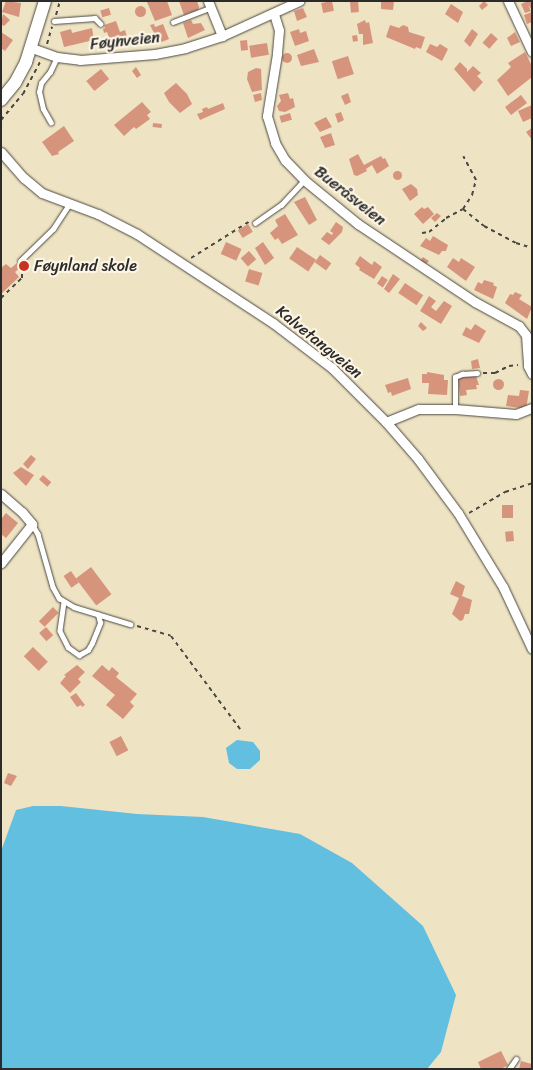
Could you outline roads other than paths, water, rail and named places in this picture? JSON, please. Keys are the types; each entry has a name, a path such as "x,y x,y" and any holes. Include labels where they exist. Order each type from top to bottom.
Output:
{"main road":[{"path":"1,100 17,79 32,48 45,1"}],"street":[{"name":"Føynveien","path":"32,48 57,57 80,60 155,54 222,36 299,1"},
{"path":"508,1 532,52"},
{"path":"209,5 222,36"},
{"name":"Bueråsveien","path":"274,14 279,30 275,70 268,106 269,126 280,154 304,180 358,224 475,302 519,326 526,335 530,370"},
{"name":"Kalvetangveien","path":"1,152 33,186 48,196 118,224 183,263 298,340 332,368 386,422 418,459 461,517 503,587 531,647"},
{"path":"386,422 418,410 455,409 516,414 532,408"},
{"path":"1,494 22,512 32,524 1,563"}],"lane":[{"path":"173,22 209,5"},
{"name":"Føynveien","path":"54,20 95,18 101,24"},
{"path":"51,123 43,108 39,92 41,82 50,72 57,57"},
{"path":"256,222 281,205 304,180"},
{"path":"20,261 53,229 69,204"},
{"path":"455,409 456,377 462,374 477,373"},
{"path":"32,524 41,542 54,587 64,602 98,615 130,624"},
{"path":"64,602 60,631 68,647 79,655 88,650 92,643 100,623 98,615"},
{"path":"509,1069 516,1059"}],"water":[{"path":"237,740 253,742 260,751 260,760 250,769 237,769 229,763 226,748"},
{"path":"33,806 61,806 137,814 203,817 300,834 352,863 423,926 456,995 441,1052 427,1069 1,1069 1,851 16,810"}],"place":[{"name":"Føynland skole","path":"24,266"}]}
